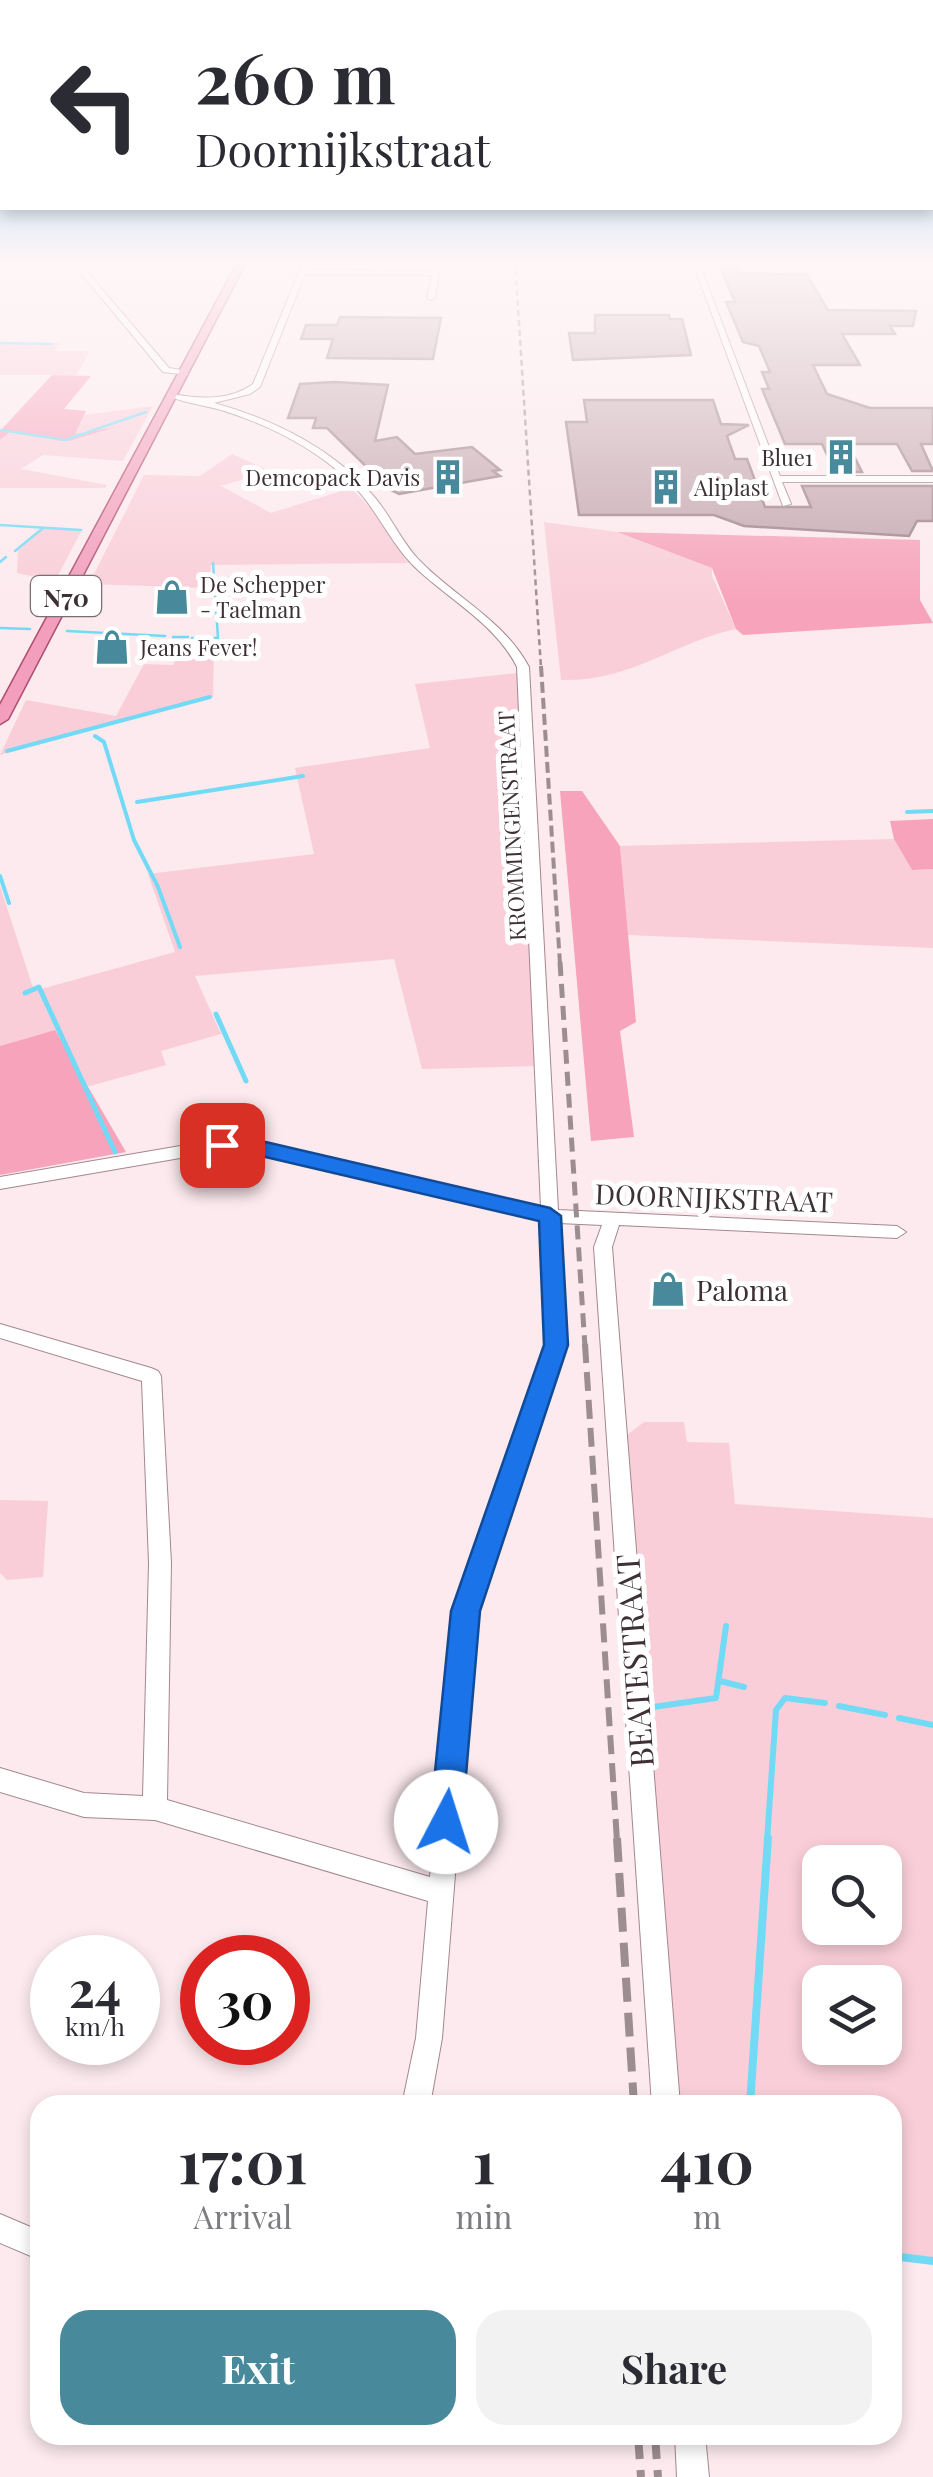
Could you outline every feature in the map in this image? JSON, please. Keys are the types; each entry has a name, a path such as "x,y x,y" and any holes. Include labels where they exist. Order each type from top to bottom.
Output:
{"main road":[{"name":"N70","path":"0,719 184,376"}],"street":[{"path":"171,400 209,402 247,392 257,386 261,376"},
{"path":"738,376 786,504"},
{"name":"KROMMINGENSTRAAT","path":"209,402 310,450 369,496 408,554 511,646 523,667 556,1345 466,1611 429,2038 418,2095"},
{"path":"777,479 933,479"},
{"name":"DOORNIJKSTRAAT","path":"0,1183 222,1145 257,1147 550,1216 896,1232"},
{"name":"BEATESTRAAT","path":"612,1220 602,1246 665,2095"},
{"path":"0,1330 151,1376 160,1563 154,1808"},
{"path":"0,1780 84,1804 154,1808 440,1892"},
{"path":"0,2228 30,2242"},
{"path":"691,2445 693,2477"}],"shaded area":[{"path":"51,376 91,376 64,409 86,411 75,434 115,427 69,441 10,432 0,440 0,431"},
{"path":"153,406 123,461 43,455 21,469 107,485 105,488 0,488 0,440 10,432 69,441 110,426 74,434 84,415"},
{"path":"232,454 270,471 221,486 271,513 351,488 374,512 408,563 211,565 208,588 89,584 144,475 200,476"},
{"path":"544,522 617,532 712,568 736,629 609,675 561,680"},
{"path":"42,528 82,530 55,581 17,573 18,551"},
{"path":"617,532 920,540 920,600 933,623 743,635 736,629 712,568"},
{"path":"186,640 214,641 213,697 0,755 26,700 116,716 144,664 173,665"},
{"path":"518,673 537,1066 422,1069 394,959 195,976 221,1034 161,1051 166,1065 86,1087 55,1030 0,1046 0,886 34,991 175,952 148,874 314,854 295,768 430,748 415,684"},
{"path":"560,791 582,791 620,846 636,1022 620,1031 634,1137 591,1141"},
{"path":"933,819 933,869 912,870 894,839 890,821"},
{"path":"894,839 912,870 933,869 933,948 628,935 620,846"},
{"path":"55,1030 126,1152 0,1175 0,1046"},
{"path":"644,1422 684,1422 687,1442 729,1443 735,1504 933,1518 933,2261 902,2255 902,2095 676,2095 623,1438"},
{"path":"0,1500 48,1501 43,1577 7,1580 0,1573"}],"building":[{"name":"Aliplast","path":"763,376 818,376 827,394 870,408 933,408 933,444 921,444 933,471 912,471 897,444 848,444 862,472 835,472 822,444 785,444 762,389 769,389"},
{"path":"300,384 388,385 375,441 397,437 415,454 472,447 500,470 493,471 500,476 399,494 389,489 327,428 313,428 316,418 288,418"},
{"name":"Aliplast","path":"584,400 713,400 721,424 749,425 727,436 735,459 747,459 765,507 811,507 802,486 933,486 933,521 917,521 909,536 744,526 714,515 579,515 566,422 587,422"}],"waterway":[{"path":"0,430 65,440 146,412"},
{"path":"0,525 81,530"},
{"path":"15,551 43,528"},
{"path":"0,562 6,557"},
{"path":"192,638 218,638 213,563"},
{"path":"0,628 30,629"},
{"path":"67,631 165,636"},
{"path":"173,637 188,637"},
{"path":"7,751 210,697"},
{"path":"95,736 104,742 134,840 158,887 180,947"},
{"path":"137,802 303,776"},
{"path":"907,812 933,811"},
{"path":"0,876 9,903"},
{"path":"25,993 39,987 115,1152"},
{"path":"216,1014 246,1081"},
{"path":"653,1707 716,1698 726,1626"},
{"path":"720,1681 744,1687"},
{"path":"767,1841 776,1710 785,1698 825,1703"},
{"path":"839,1706 885,1715"},
{"path":"899,1718 933,1725"},
{"path":"751,2095 768,1838"},
{"path":"902,2257 933,2261"}],"railway":[{"path":"522,376 541,668"},
{"path":"541,666 560,964"},
{"path":"560,962 585,1347"},
{"path":"585,1344 617,1841"},
{"path":"617,1838 633,2095"},
{"path":"639,2445 641,2477"},
{"path":"656,2445 658,2477"}],"place":[{"name":"Blue1","path":"841,457"},
{"name":"Demcopack Davis","path":"448,477"},
{"name":"Aliplast","path":"666,487"},
{"name":"De Schepper - Taelman","path":"172,597"},
{"name":"Jeans Fever!","path":"112,647"},
{"name":"Paloma","path":"668,1289"}],"route":[{"path":"222,1145 257,1147 550,1216 556,1345 466,1611 446,1822"}]}
